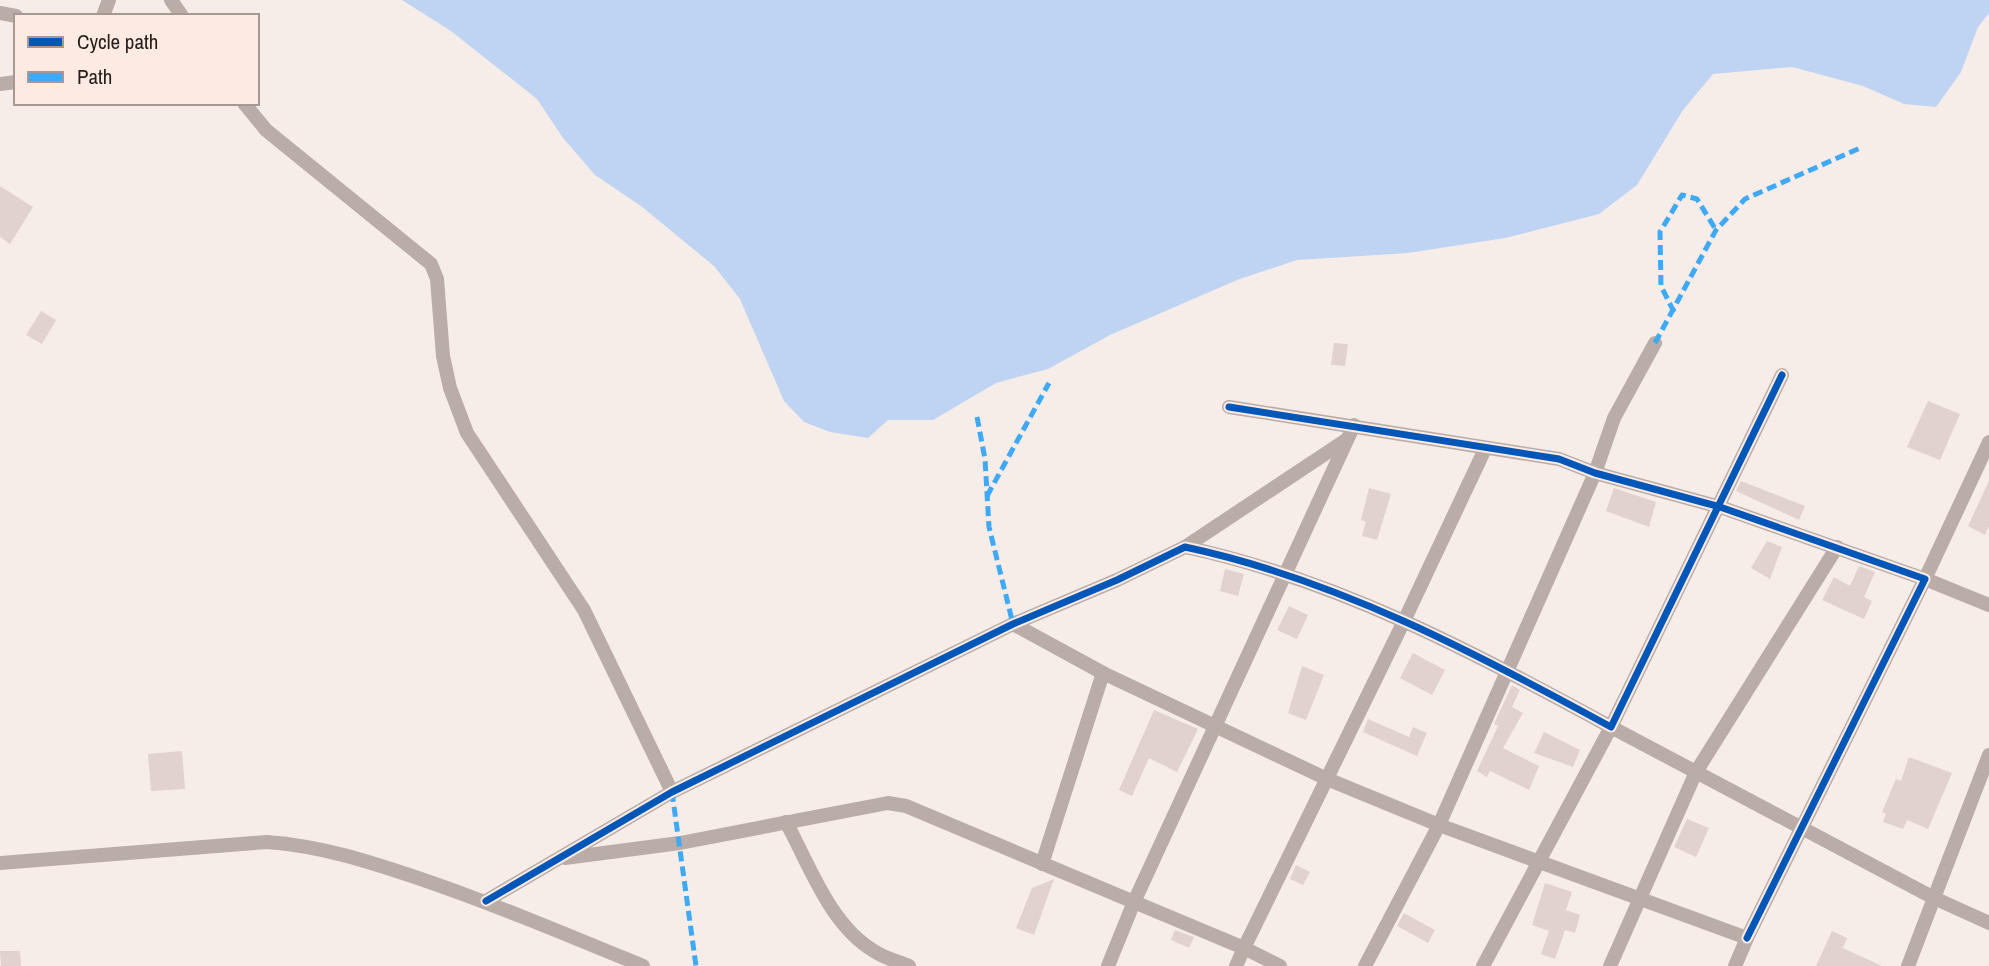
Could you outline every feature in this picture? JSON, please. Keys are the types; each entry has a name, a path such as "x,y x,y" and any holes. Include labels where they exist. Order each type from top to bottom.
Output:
{"street":[{"path":"246,105 266,130 431,264 437,279 448,377 467,433 584,610 672,792"},
{"path":"1365,966 1439,825 1595,473 1614,418 1655,343"},
{"path":"1483,966 1611,727 1782,375"},
{"path":"1229,407 1559,459 1595,473 1720,507 1925,579 1989,605"},
{"path":"1108,966 1134,902 1354,425"},
{"path":"486,901 672,792 1013,624 1117,580 1185,547 1346,440"},
{"path":"1735,966 1800,827 1925,579 1989,442"},
{"path":"1236,966 1405,621 1485,449"},
{"path":"1185,547 1286,574 1405,621 1509,671 1934,898 1989,923"},
{"path":"1610,966 1696,772 1837,547"},
{"path":"1013,624 1103,673 1327,779 1439,825 1747,938"},
{"path":"1042,864 1103,673"},
{"path":"1908,966 1989,755"},
{"path":"559,858 680,843 872,805 906,806 1244,948 1280,966"},
{"path":"786,822 838,919 853,936 874,952 909,966"},
{"path":"0,863 267,842 292,844 349,855 486,901 643,966"}],"water":[{"path":"402,0 1989,0 1989,13 1978,27 1961,72 1936,107 1904,104 1863,86 1792,67 1713,74 1683,110 1637,185 1599,214 1505,238 1408,253 1297,260 1237,280 1110,335 1048,369 996,383 933,420 888,420 868,438 830,432 804,422 784,401 740,299 714,266 641,206 595,175 563,138 537,99 451,31"}],"building":[{"path":"0,186 33,207 10,244 0,237"},
{"path":"41,311 56,320 42,344 26,335"},
{"path":"1334,343 1348,344 1345,366 1331,365"},
{"path":"1928,401 1960,414 1940,460 1907,447"},
{"path":"1741,481 1805,506 1799,520 1736,491"},
{"path":"1989,481 1989,526 1985,535 1968,526"},
{"path":"1369,488 1391,494 1377,540 1362,536 1366,522 1361,520"},
{"path":"1614,488 1656,502 1649,527 1606,511"},
{"path":"1767,541 1782,547 1770,579 1751,568"},
{"path":"1859,566 1875,572 1864,597 1872,601 1864,619 1822,600 1834,577 1850,586"},
{"path":"1225,569 1244,574 1238,596 1220,591"},
{"path":"1289,606 1308,615 1297,639 1277,630"},
{"path":"1413,653 1445,670 1432,695 1400,678"},
{"path":"1302,666 1324,675 1306,720 1288,713"},
{"path":"1512,685 1520,690 1512,707 1523,713 1503,748 1539,766 1529,790 1490,771 1487,777 1477,771 1498,726 1494,724"},
{"path":"1154,710 1198,729 1177,772 1149,758 1132,796 1119,790"},
{"path":"1368,719 1409,737 1413,727 1427,733 1417,756 1363,732"},
{"path":"1544,732 1580,750 1573,767 1534,753"},
{"path":"182,751 185,789 151,791 148,754"},
{"path":"1909,757 1952,773 1928,829 1907,820 1903,829 1883,822 1886,814 1882,812 1896,779 1901,781"},
{"path":"1687,819 1709,828 1696,857 1674,847"},
{"path":"1296,865 1310,872 1303,885 1290,879"},
{"path":"1054,879 1034,935 1016,928 1032,888"},
{"path":"1545,883 1572,892 1566,910 1580,915 1575,933 1565,930 1555,959 1541,954 1549,931 1532,925"},
{"path":"1404,913 1435,930 1428,943 1397,926"},
{"path":"1175,930 1194,937 1189,948 1171,940"},
{"path":"1832,931 1847,938 1843,948 1882,966 1816,966"},
{"path":"0,951 20,951 21,966 1,966"}],"marked path":[{"path":"1655,343 1716,230 1745,199 1860,148"},
{"path":"1674,312 1661,286 1660,232 1682,195 1697,199 1716,230"},
{"path":"987,496 1049,383"},
{"path":"977,417 985,459 989,527 1013,624"},
{"path":"672,792 696,966"}],"cycle path":[{"path":"486,901 672,792 1013,624 1117,580 1185,547 1296,578 1404,621 1509,672 1611,727 1782,375"},
{"path":"1229,407 1559,459 1595,473 1720,507 1925,579 1747,938"}]}
